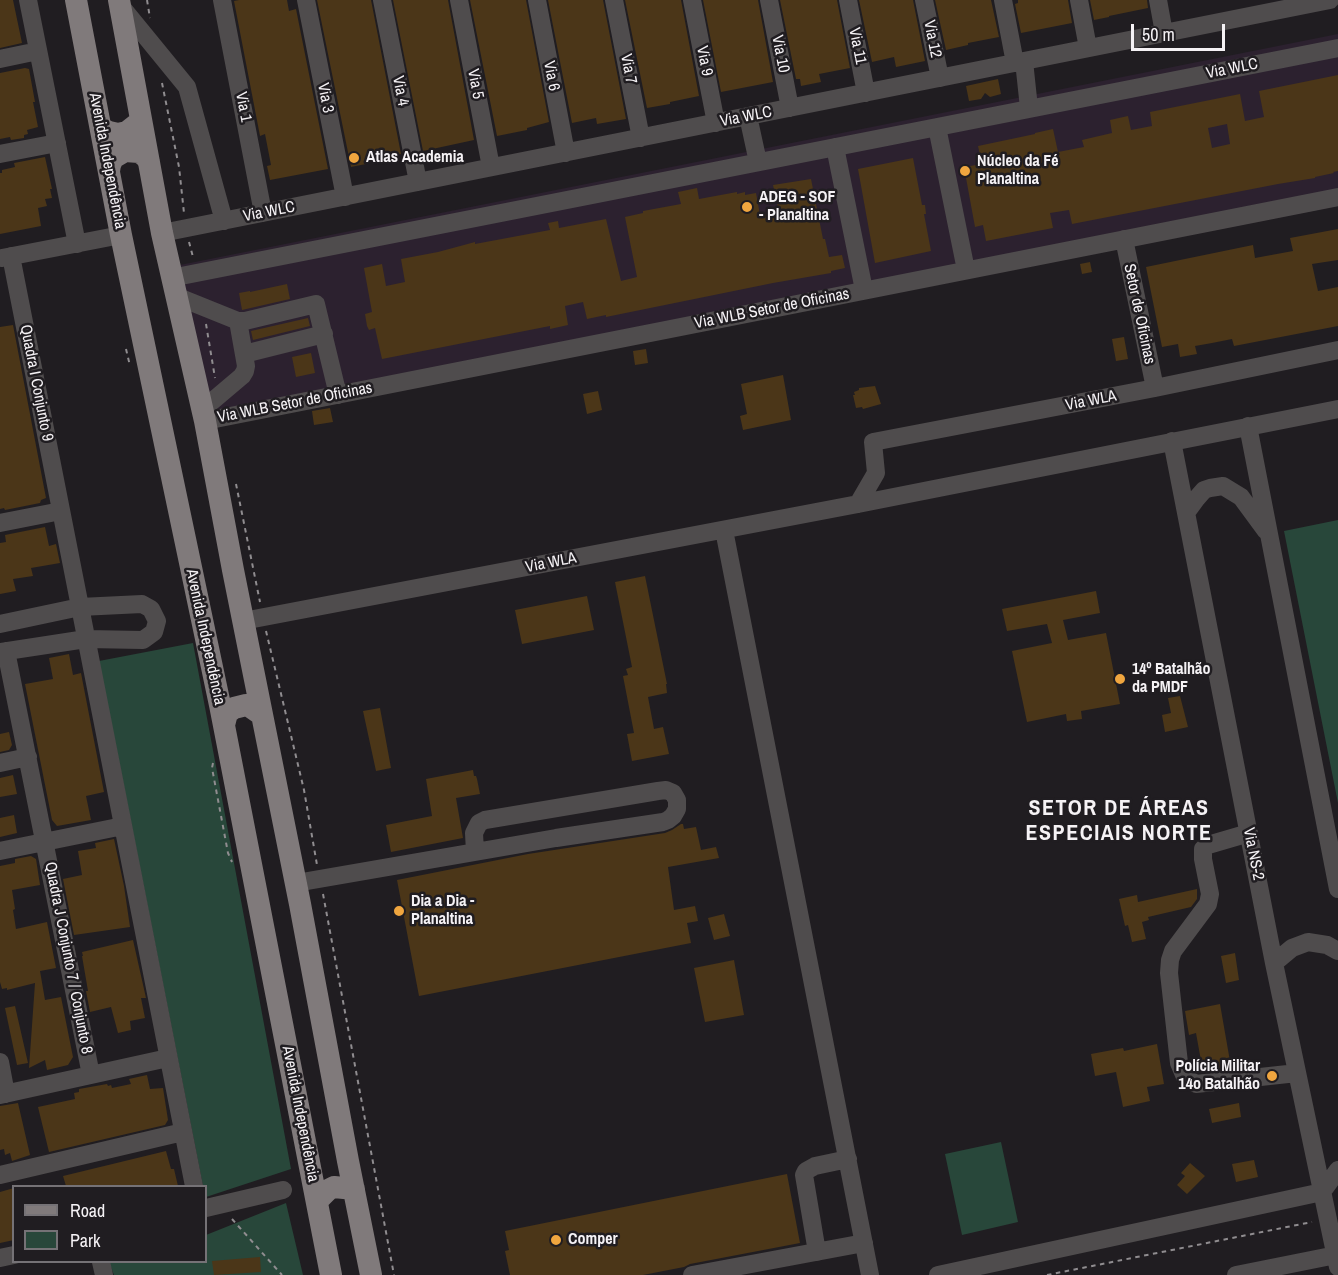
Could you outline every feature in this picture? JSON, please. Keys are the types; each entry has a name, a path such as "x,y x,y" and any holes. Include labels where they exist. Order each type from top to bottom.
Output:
{"main road":[{"name":"Avenida Independência","path":"76,0 121,235 224,725 331,1275"},
{"path":"119,2 162,233 174,287 209,408 253,619 252,667 372,1275"},
{"path":"101,128 118,134 127,132 141,121"},
{"path":"109,171 113,158 125,151 139,152 149,162"},
{"path":"215,681 228,694 236,694 247,684 252,667"},
{"path":"224,725 227,713 234,708 246,705 262,715"},
{"path":"317,1200 334,1187 354,1189"}],"street":[{"path":"28,0 77,244"},
{"name":"Via 1","path":"222,0 263,213"},
{"name":"Via 3","path":"306,0 345,197"},
{"name":"Via 4","path":"382,0 418,182"},
{"name":"Via 5","path":"459,0 491,168"},
{"name":"Via 6","path":"537,0 566,153"},
{"name":"Via 7","path":"614,0 641,138"},
{"name":"Via 9","path":"692,0 716,123"},
{"name":"Via 10","path":"769,0 790,108"},
{"name":"Via 11","path":"848,0 866,93"},
{"name":"Via 12","path":"924,0 940,78"},
{"path":"1003,0 1029,108"},
{"path":"1079,0 1088,48"},
{"path":"1158,0 1164,33"},
{"path":"1236,0 1240,18"},
{"name":"Via WLC","path":"162,233 1319,1"},
{"path":"119,2 187,87 224,221"},
{"name":"Via WLC","path":"174,287 197,273 1338,48"},
{"path":"0,59 38,51"},
{"path":"748,116 758,162"},
{"path":"937,127 966,270"},
{"path":"0,154 57,143"},
{"path":"835,147 864,290"},
{"name":"Via WLB Setor de Oficinas","path":"209,408 338,394 1338,197"},
{"path":"6,257 121,235"},
{"name":"Setor de Oficinas","path":"1124,239 1155,388"},
{"name":"Quadra I Conjunto 9","path":"6,257 61,511 194,1185"},
{"path":"174,287 203,307 238,321 316,304 338,394"},
{"path":"209,408 245,371 238,321"},
{"path":"244,354 324,334"},
{"name":"Via WLA","path":"876,473 873,442 1338,350"},
{"name":"Via WLA","path":"253,619 724,530 1338,409"},
{"path":"1248,426 1338,890"},
{"name":"Via NS-2","path":"1172,441 1274,963 1337,1261"},
{"path":"858,504 876,473 901,495"},
{"path":"1186,513 1204,490 1223,486 1241,497 1269,534"},
{"path":"0,523 61,511"},
{"path":"724,530 870,1275"},
{"path":"0,624 80,607 142,604 151,609 157,621 154,632 143,640 86,639 3,651"},
{"name":"Quadra J Conjunto 7 / Conjunto 8","path":"3,651 28,757 91,1075"},
{"path":"0,763 28,757"},
{"path":"296,883 668,820 677,809 677,800 673,793 666,790 485,820 478,823 474,833 475,852"},
{"path":"551,809 556,811 563,824 561,835 556,838"},
{"path":"0,851 123,826"},
{"path":"1250,833 1208,845 1203,849 1210,894 1208,903 1173,951 1170,960 1169,973 1179,1064 1185,1077 1196,1084 1297,1073"},
{"path":"1274,963 1292,948 1308,942 1327,945 1338,951"},
{"path":"0,1062 3,1095 168,1058"},
{"path":"0,1175 183,1132"},
{"path":"817,1252 804,1175 806,1171 815,1166 848,1159"},
{"path":"938,1275 959,1273 1322,1192 1338,1170"},
{"path":"213,1207 283,1190"},
{"path":"692,1275 864,1243"},
{"path":"1236,1275 1337,1261"}],"path":[{"path":"147,0 150,19"},
{"path":"162,81 179,167 186,228 197,273"},
{"path":"203,307 209,408"},
{"path":"236,484 253,619 304,789 394,1275"},
{"path":"213,1207 282,1275"},
{"path":"1047,1275 1328,1219"}],"shaded area":[{"path":"1338,34 1338,206 214,427 180,265"}],"green space":[{"path":"1338,520 1338,803 1284,531"},
{"path":"193,643 291,1169 207,1197 207,1185 203,1185 99,661"},
{"path":"1001,1142 1018,1222 962,1235 945,1154"},
{"path":"286,1203 303,1275 114,1275 109,1263 207,1263 207,1235"}],"building":[{"path":"0,0 13,0 22,43 0,48"},
{"path":"287,0 289,11 296,9 328,169 270,180 267,166 271,165 265,134 260,136 234,1"},
{"path":"317,0 371,0 401,154 365,161 366,164 351,167"},
{"path":"393,0 448,0 474,140 423,151"},
{"path":"470,0 526,0 549,122 527,128 527,130 497,136"},
{"path":"548,0 603,0 626,119 597,124 596,118 572,123"},
{"path":"625,0 681,0 699,96 647,108"},
{"path":"703,0 758,0 773,82 721,92"},
{"path":"780,0 837,0 850,68 819,74 821,82 801,86 800,79 796,79"},
{"path":"859,0 913,0 925,61 896,67 894,57 872,62"},
{"path":"935,0 991,0 999,37 946,50"},
{"path":"1018,0 1068,0 1072,23 1021,33 1015,4"},
{"path":"1090,0 1147,0 1148,8 1094,20"},
{"path":"29,69 38,127 27,130 28,134 24,135 24,138 0,139 0,73"},
{"path":"1338,75 1338,171 1315,178 1072,224 1069,210 1050,213 1053,228 986,241 983,225 975,227 964,167 982,164 978,146 1053,129 1058,152 1084,147 1082,140 1112,133 1110,120 1128,116 1131,130 1152,126 1150,112 1240,94 1245,121 1264,117 1259,91","holes":["1227,124 1230,144 1212,148 1208,128"]},
{"path":"998,79 1001,94 990,97 985,93 981,99 969,101 966,86"},
{"path":"45,157 52,198 45,199 47,206 38,208 41,226 0,234 0,173 2,170 15,167 14,163"},
{"path":"913,158 922,205 925,205 926,214 924,214 931,251 875,263 858,169"},
{"path":"811,179 829,257 842,255 845,268 831,271 831,273 606,317 606,315 587,319 583,302 565,306 568,325 550,329 550,326 382,359 375,328 369,330 367,326 365,314 372,312 364,268 382,264 386,286 405,282 401,259 475,242 475,244 550,230 548,223 558,221 559,228 606,219 621,281 637,277 625,217 681,204 678,192 697,188 699,199 737,192 737,194 745,192 745,195 756,193 760,215 779,212 773,185"},
{"path":"1338,229 1338,260 1312,264 1318,291 1338,287 1338,326 1234,346 1232,339 1195,346 1197,354 1180,357 1178,344 1162,347 1146,267 1253,245 1255,258 1293,251 1290,238"},
{"path":"1090,262 1092,272 1082,274 1080,264"},
{"path":"287,284 290,299 242,310 239,293"},
{"path":"308,318 310,326 253,340 251,331"},
{"path":"13,325 46,498 40,503 5,510 0,509 0,327"},
{"path":"1124,337 1128,359 1116,361 1112,339"},
{"path":"646,349 648,363 635,365 633,351"},
{"path":"311,353 315,373 296,377 292,357"},
{"path":"783,375 791,420 743,430 740,416 747,414 741,384"},
{"path":"875,386 881,404 863,409 862,407 856,408 854,392 859,388"},
{"path":"598,391 602,410 587,414 583,394"},
{"path":"330,408 333,422 314,425 312,411"},
{"path":"45,527 49,546 56,544 60,563 31,568 33,576 13,579 16,591 0,594 0,543 6,542 5,535"},
{"path":"645,576 667,684 667,693 648,697 654,729 663,727 669,754 632,761 627,734 634,733 623,676 628,675 626,669 632,667 615,582"},
{"path":"1096,591 1100,613 1063,620 1068,640 1106,633 1120,704 1081,711 1082,719 1067,721 1066,714 1027,722 1012,651 1052,643 1047,624 1007,631 1002,609"},
{"path":"587,596 594,630 522,644 515,610"},
{"path":"69,654 73,675 81,673 104,792 86,796 91,820 57,826 52,820 25,684 53,679 49,658"},
{"path":"1180,696 1188,727 1165,732 1162,715 1171,713 1168,698"},
{"path":"380,708 391,768 376,771 363,711"},
{"path":"9,732 12,745 9,750 0,752 0,734"},
{"path":"473,770 480,794 456,798 463,838 391,852 386,825 432,816 426,779"},
{"path":"13,775 17,794 0,797 0,778"},
{"path":"14,815 17,833 0,837 0,818"},
{"path":"681,824 684,829 696,827 701,850 716,847 719,858 668,867 674,910 695,906 698,921 687,923 691,943 419,996 397,880 528,854 665,833"},
{"path":"114,839 130,927 74,935 63,879 82,875 78,851 96,848 95,843"},
{"path":"31,856 36,859 40,885 12,890 16,929 47,922 56,968 40,971 45,1000 61,997 73,1057 68,1065 47,1070 45,1060 29,1068 35,983 7,990 7,988 2,989 0,982 0,866 15,863 15,859"},
{"path":"1197,889 1197,899 1191,907 1148,917 1149,920 1142,922 1146,939 1132,942 1128,925 1125,926 1119,899 1137,895 1138,902"},
{"path":"724,914 730,936 714,940 708,918"},
{"path":"133,940 146,998 141,998 145,1018 130,1021 131,1030 118,1033 111,1007 90,1012 82,952"},
{"path":"1235,953 1239,980 1226,983 1221,956"},
{"path":"734,960 744,1015 705,1022 694,968"},
{"path":"1220,1004 1231,1067 1203,1072 1196,1033 1189,1035 1185,1011"},
{"path":"15,1006 28,1063 17,1065 5,1008"},
{"path":"1157,1044 1164,1084 1147,1087 1150,1101 1123,1107 1116,1072 1095,1076 1091,1054 1123,1048 1124,1051"},
{"path":"147,1075 150,1089 163,1088 168,1120 165,1125 49,1152 38,1107 75,1099 74,1093 79,1092 79,1089 107,1084 112,1088 131,1084 129,1079"},
{"path":"18,1103 30,1155 12,1161 10,1153 5,1155 4,1149 0,1150 0,1106"},
{"path":"1239,1103 1241,1117 1212,1123 1209,1109"},
{"path":"166,1151 178,1185 66,1185 63,1176"},
{"path":"1254,1160 1258,1177 1236,1182 1232,1164"},
{"path":"1190,1163 1205,1176 1187,1194 1177,1185 1185,1176 1181,1173"},
{"path":"787,1174 800,1243 643,1275 510,1275 505,1251 509,1250 505,1231"},
{"path":"12,1189 12,1240 0,1243 0,1192"},
{"path":"260,1257 261,1272 214,1275 212,1261"}],"place":[{"name":"Atlas Academia","path":"354,158"},
{"name":"Núcleo da Fé Planaltina","path":"965,171"},
{"name":"ADEG - SOF - Planaltina","path":"747,207"},
{"name":"14º Batalhão da PMDF","path":"1120,679"},
{"name":"Dia a Dia - Planaltina","path":"399,911"},
{"name":"Polícia Militar 14o Batalhão","path":"1272,1076"},
{"name":"Comper","path":"556,1240"}],"district":[{"name":"SETOR DE ÁREAS ESPECIAIS NORTE","path":"1119,822"}]}
